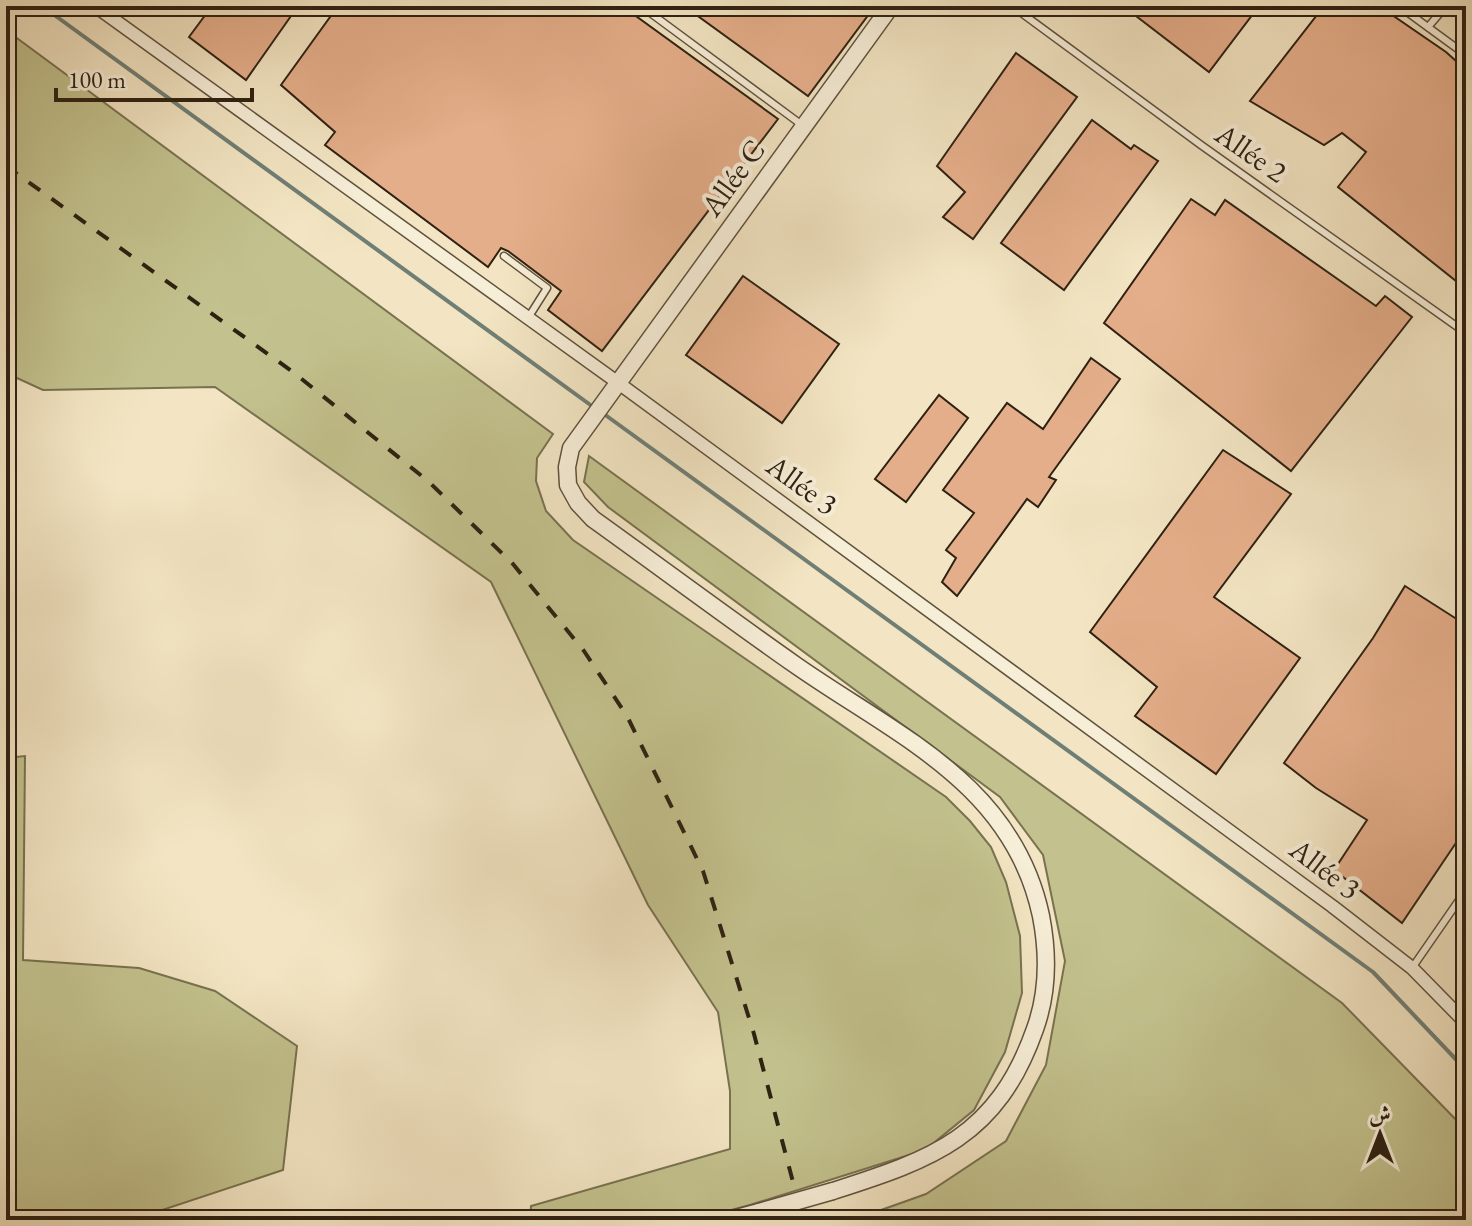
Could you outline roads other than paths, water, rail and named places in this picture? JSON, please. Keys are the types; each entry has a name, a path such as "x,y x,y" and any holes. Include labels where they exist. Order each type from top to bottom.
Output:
{"street":[{"name":"Allée 3","path":"95,6 528,318 614,386 1332,906 1412,968 1466,1023"},
{"name":"Allée C","path":"729,1220 906,1168 934,1154 973,1126 991,1109 1027,1051 1040,1017 1046,977 1044,934 1036,892 1021,856 981,797 949,770 796,666 593,519 578,503 568,485 567,467 571,448 891,6"}],"lane":[{"path":"641,6 805,127"},
{"name":"Allée 2","path":"1012,6 1466,333"},
{"path":"1399,6 1466,55"},
{"path":"1428,27 1446,6"},
{"path":"504,256 547,288 528,318"},
{"path":"1412,968 1466,890"}],"waterway":[{"path":"42,6 596,409"},
{"path":"604,414 1373,972 1466,1070"}],"railway":[{"path":"6,166 293,372 428,481 513,564 584,651 627,716 703,871 754,1034 803,1220"}]}
